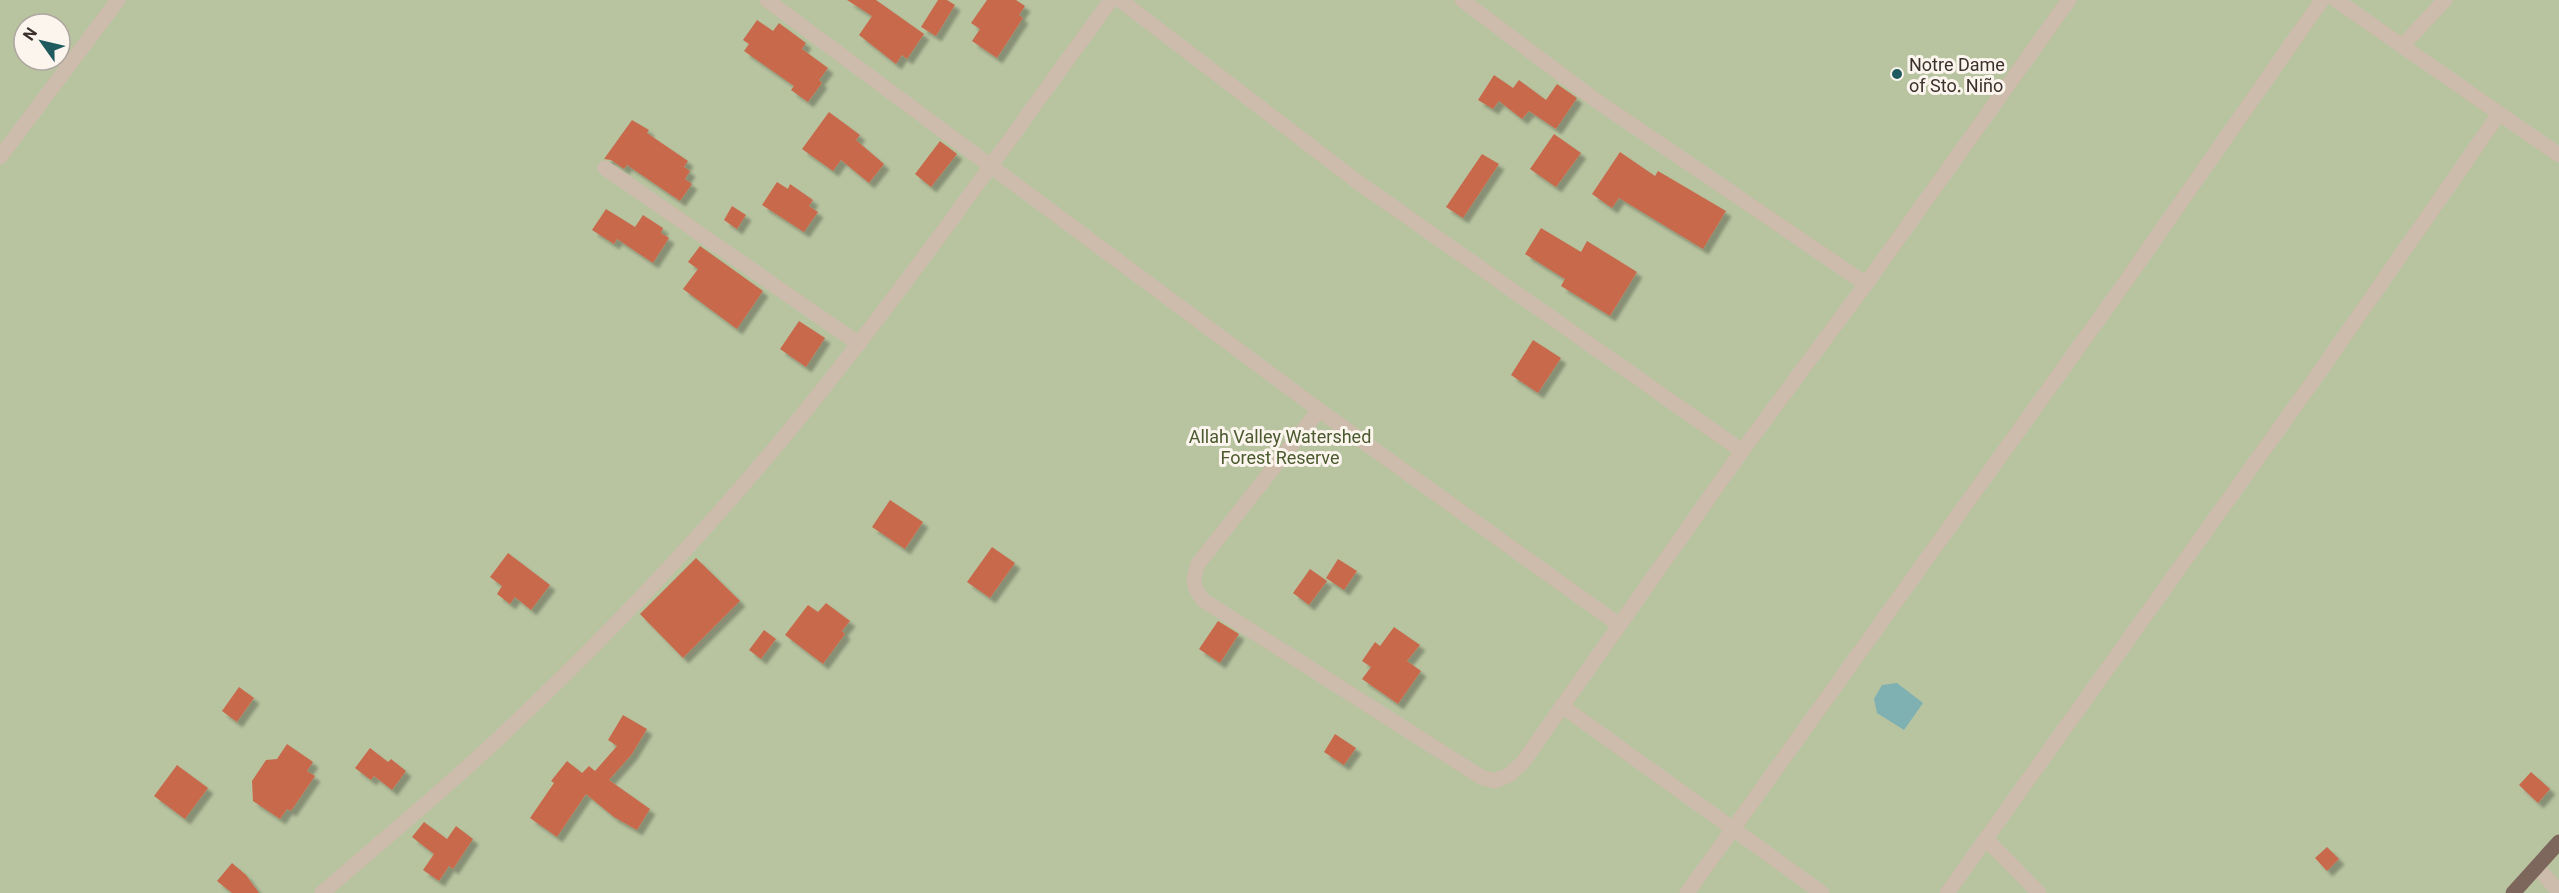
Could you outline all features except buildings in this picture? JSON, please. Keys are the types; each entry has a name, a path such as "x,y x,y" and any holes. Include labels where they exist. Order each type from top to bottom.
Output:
{"main road":[{"path":"2513,893 2559,842"}],"street":[{"path":"0,157 118,0"},
{"path":"767,0 1319,410 1618,624"},
{"path":"322,893 485,751 622,616 736,492 859,344 1111,0"},
{"path":"1120,0 1359,183 1742,451"},
{"path":"1462,0 1594,99 1866,284"},
{"path":"1319,410 1198,564 1193,577 1195,590 1203,600 1481,777 1494,781 1509,775 1523,762 1618,624 1866,284 2069,0"},
{"path":"1687,893 2114,298 2322,0"},
{"path":"2336,0 2559,155"},
{"path":"2402,46 2445,0"},
{"path":"1947,893 2314,380 2499,114"},
{"path":"605,168 859,344"},
{"path":"1562,706 1822,893"},
{"path":"1986,839 2038,893"},
{"path":"2537,867 2559,892"}],"green space":[{"name":"Allah Valley Watershed Forest Reserve","path":"0,0 2559,0 2559,893 0,893"}],"water":[{"path":"1897,683 1923,703 1904,730 1877,713 1874,699 1882,685"}],"place":[{"name":"Notre Dame of Sto. Niño","path":"1897,74"}]}
